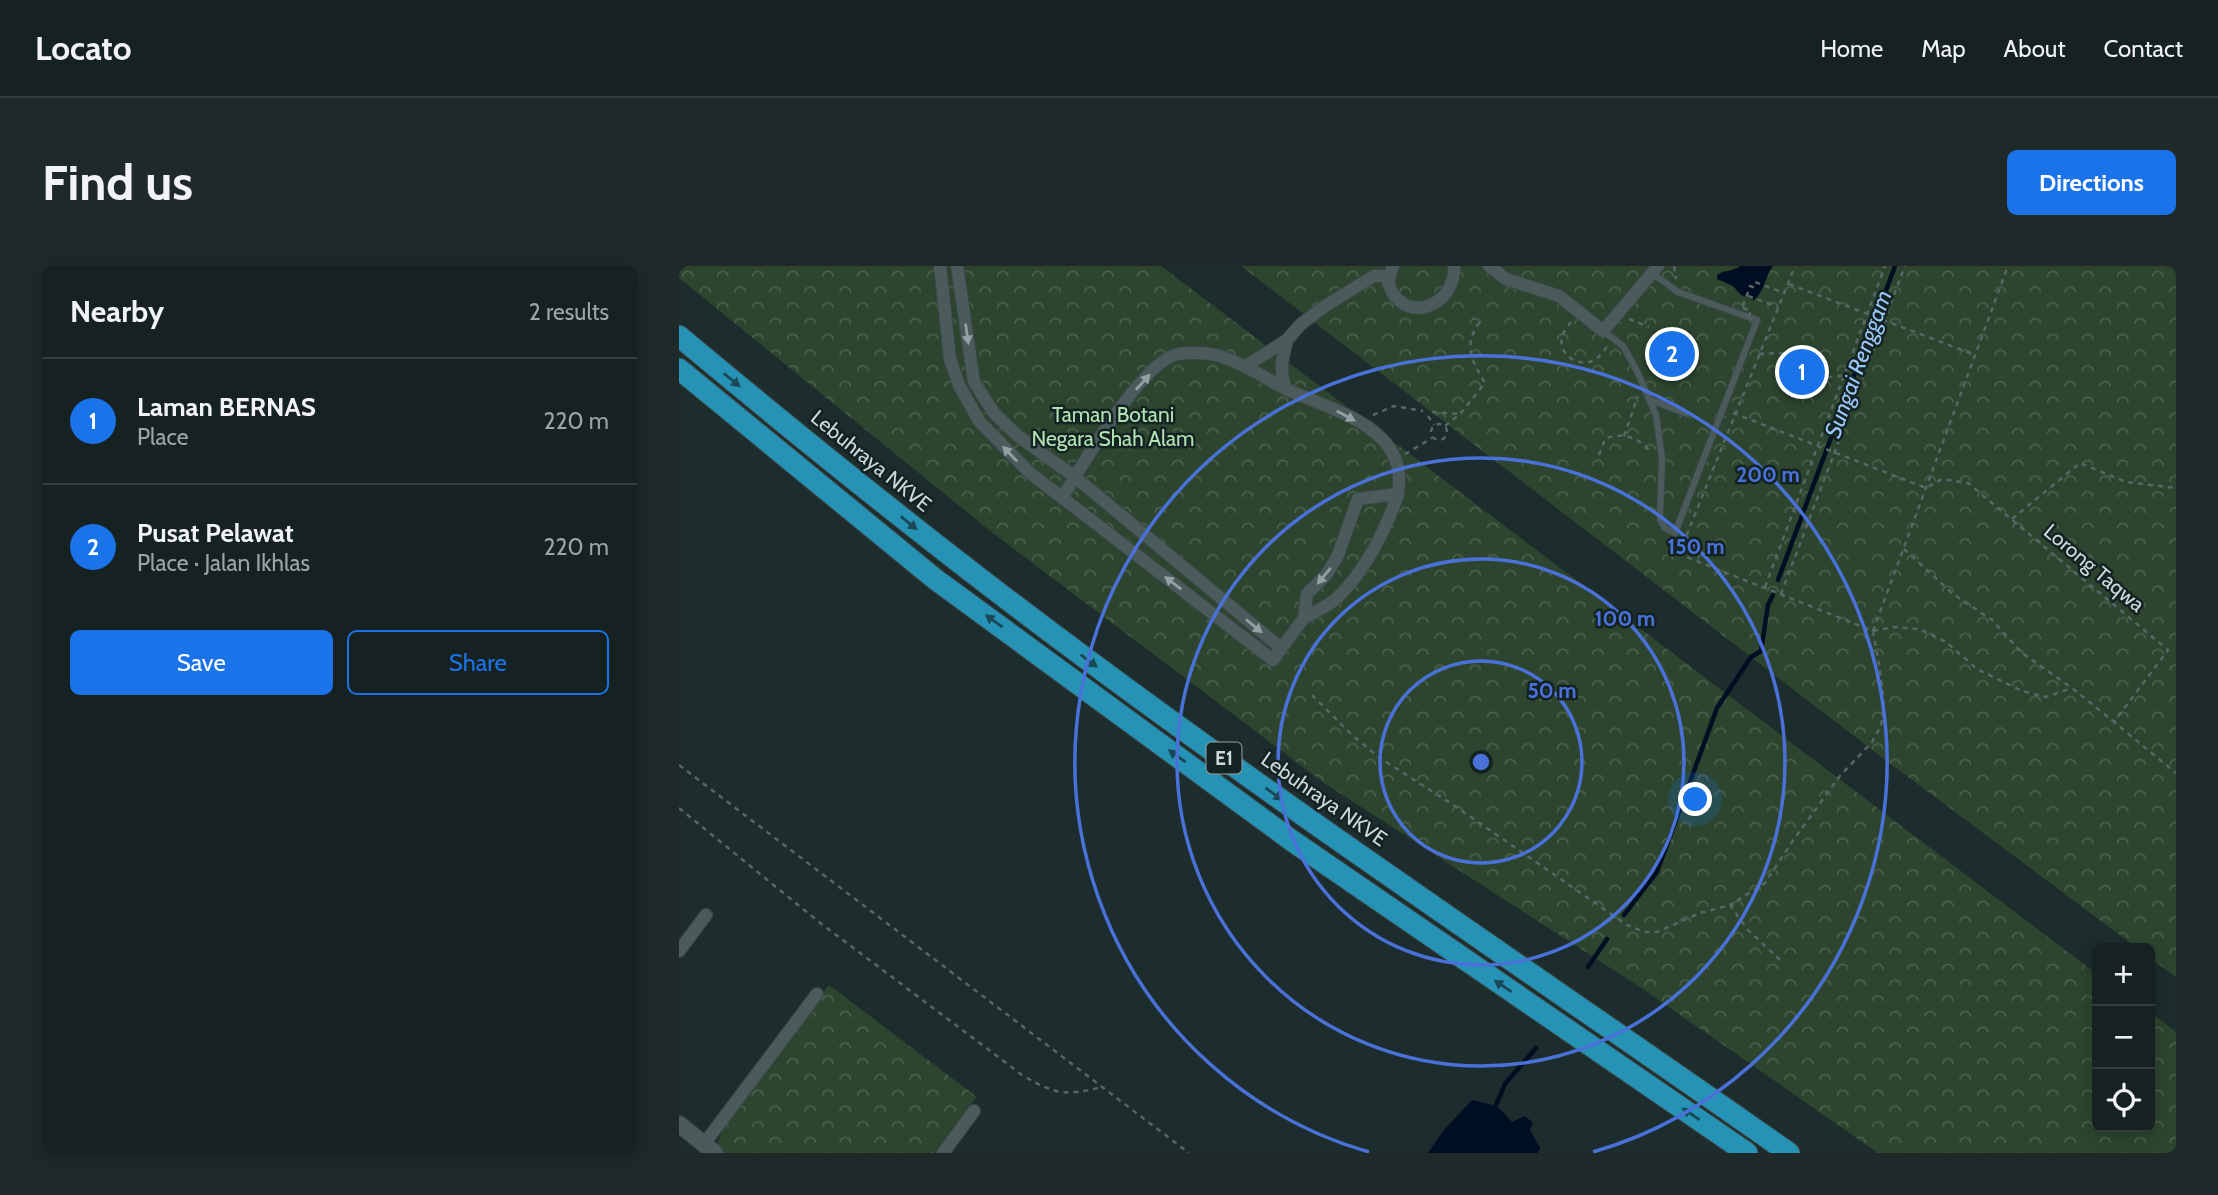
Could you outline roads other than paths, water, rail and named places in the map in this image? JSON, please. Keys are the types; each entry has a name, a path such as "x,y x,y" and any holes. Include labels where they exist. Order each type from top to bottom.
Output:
{"highway":[{"name":"Lebuhraya NKVE","path":"679,336 952,558 1094,664 1322,828 1789,1153"},
{"name":"E1","path":"679,369 946,587 1291,840 1747,1153"}],"street":[{"path":"940,266 950,359 959,385 979,421 1030,474 1273,660 1304,618 1336,599 1383,534 1398,494 1399,468 1383,440 1330,407 1286,388 1246,366 1214,355 1178,354 1164,360 1121,408 1062,498"},
{"path":"957,266 974,382 995,413 1018,436 1075,477 1281,648"},
{"path":"1246,366 1287,340 1301,324 1325,306 1374,276 1391,271 1391,291 1396,299 1412,308 1421,309 1432,305 1447,291 1453,280 1454,266"},
{"path":"1489,266 1506,279 1533,290 1552,293 1608,335 1655,269"},
{"path":"1286,388 1280,374 1287,340"},
{"path":"1304,618 1307,594 1327,574 1338,555 1359,499 1398,494"},
{"path":"679,951 706,915"},
{"path":"679,1124 709,1149 817,994"},
{"path":"943,1153 974,1111"}],"lane":[{"path":"1608,335 1623,346 1651,400 1656,415 1662,458 1660,519 1665,528 1675,533 1757,320 1678,292 1655,269"},
{"path":"1651,400 1687,414"}],"water":[{"path":"1740,266 1773,266 1754,300 1717,279 1719,273"},
{"path":"1472,1100 1497,1106 1512,1122 1525,1116 1533,1123 1530,1130 1540,1148 1538,1153 1428,1153 1443,1131"}],"waterway":[{"name":"Sungai Renggam","path":"1778,580 1895,266"},
{"name":"Sungai Renggam","path":"1624,915 1657,872 1717,708 1751,657 1761,651 1768,605 1773,595"},
{"name":"Sungai Renggam","path":"1588,967 1607,939"},
{"name":"Sungai Renggam","path":"1494,1110 1505,1084 1536,1048"}],"place":[{"name":"Pusat Pelawat","path":"1672,354"},
{"name":"Laman BERNAS","path":"1802,372"}],"park label":[{"name":"Taman Botani Negara Shah Alam","path":"1113,427"}]}
